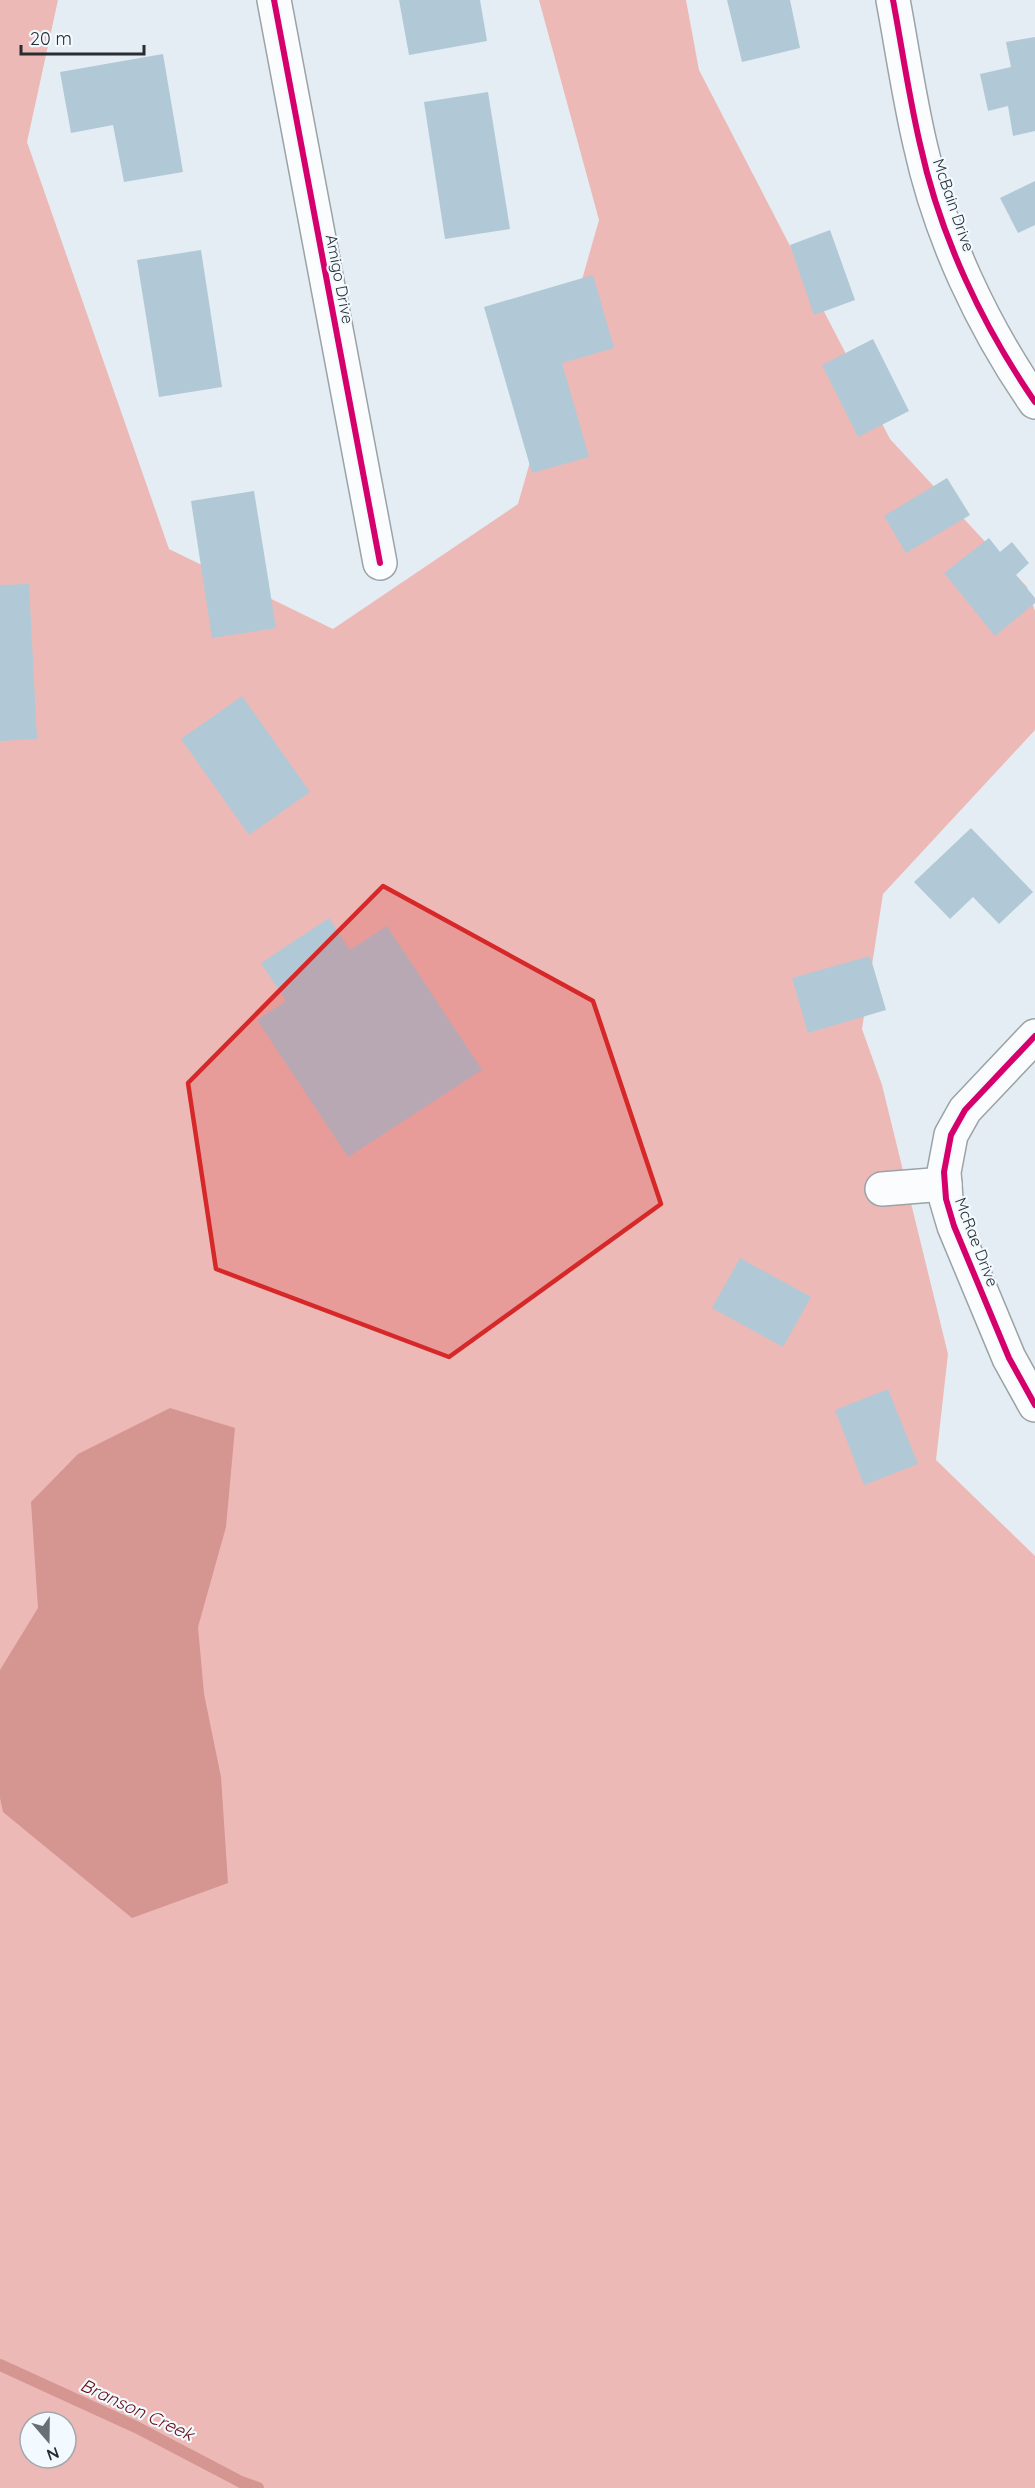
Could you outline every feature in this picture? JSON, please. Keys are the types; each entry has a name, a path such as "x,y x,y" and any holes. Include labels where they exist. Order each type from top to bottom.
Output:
{"street":[{"name":"Amigo Drive","path":"274,0 380,563"},
{"name":"McBain Drive","path":"893,0 920,146 944,227 977,304 1018,378 1035,402"},
{"name":"McRae Drive","path":"1035,1036 965,1110 951,1135 945,1172 946,1199 954,1226 1009,1358 1035,1405"},
{"path":"882,1189 945,1184"}],"highlighted area":[{"path":"383,886 593,1001 661,1204 449,1357 216,1269 188,1083"}],"shaded area":[{"path":"0,0 58,0 27,142 169,549 333,629 518,504 599,220 539,0 686,0 699,70 890,439 1027,587 1035,611 1035,730 883,894 862,1029 882,1085 948,1354 936,1460 1035,1556 1035,2488 0,2488"},
{"path":"170,1408 235,1428 226,1527 198,1627 204,1694 221,1777 228,1883 132,1918 3,1812 0,1798 0,1670 38,1608 31,1502 78,1454"}],"building":[{"path":"399,0 480,0 487,41 409,55"},
{"path":"727,0 790,0 800,48 742,62"},
{"path":"1035,37 1035,131 1013,136 1008,106 988,111 980,74 1011,67 1006,42"},
{"path":"163,54 183,172 124,182 113,125 71,133 60,72"},
{"path":"488,92 510,229 445,239 424,102"},
{"path":"1035,181 1035,225 1018,233 1000,198"},
{"path":"830,230 855,300 814,315 790,245"},
{"path":"201,250 222,387 159,397 137,260"},
{"path":"593,275 614,348 562,363 589,457 532,473 484,307"},
{"path":"873,339 909,411 858,437 822,365"},
{"path":"947,478 970,515 906,553 884,516"},
{"path":"254,491 276,628 212,638 191,501"},
{"path":"989,538 1000,552 1012,542 1029,563 1016,575 1035,598 1035,603 995,636 944,573"},
{"path":"29,584 37,739 0,741 0,585"},
{"path":"242,696 310,792 249,835 181,739"},
{"path":"971,828 1033,892 999,924 973,897 950,919 914,882"},
{"path":"329,918 350,950 387,926 482,1070 348,1157 257,1020 286,1001 261,963"},
{"path":"870,956 886,1010 808,1033 792,978"},
{"path":"740,1258 811,1297 783,1347 712,1308"},
{"path":"888,1389 918,1464 864,1485 835,1410"}],"waterway":[{"name":"Branson Creek","path":"0,2365 138,2428 241,2482 258,2488"}],"cycle path":[{"path":"274,0 380,563"},
{"path":"893,0 916,126 929,178 951,246 997,342 1035,402"},
{"path":"1035,1036 965,1110 951,1135 944,1172 946,1199 954,1226 1009,1358 1035,1405"}]}
